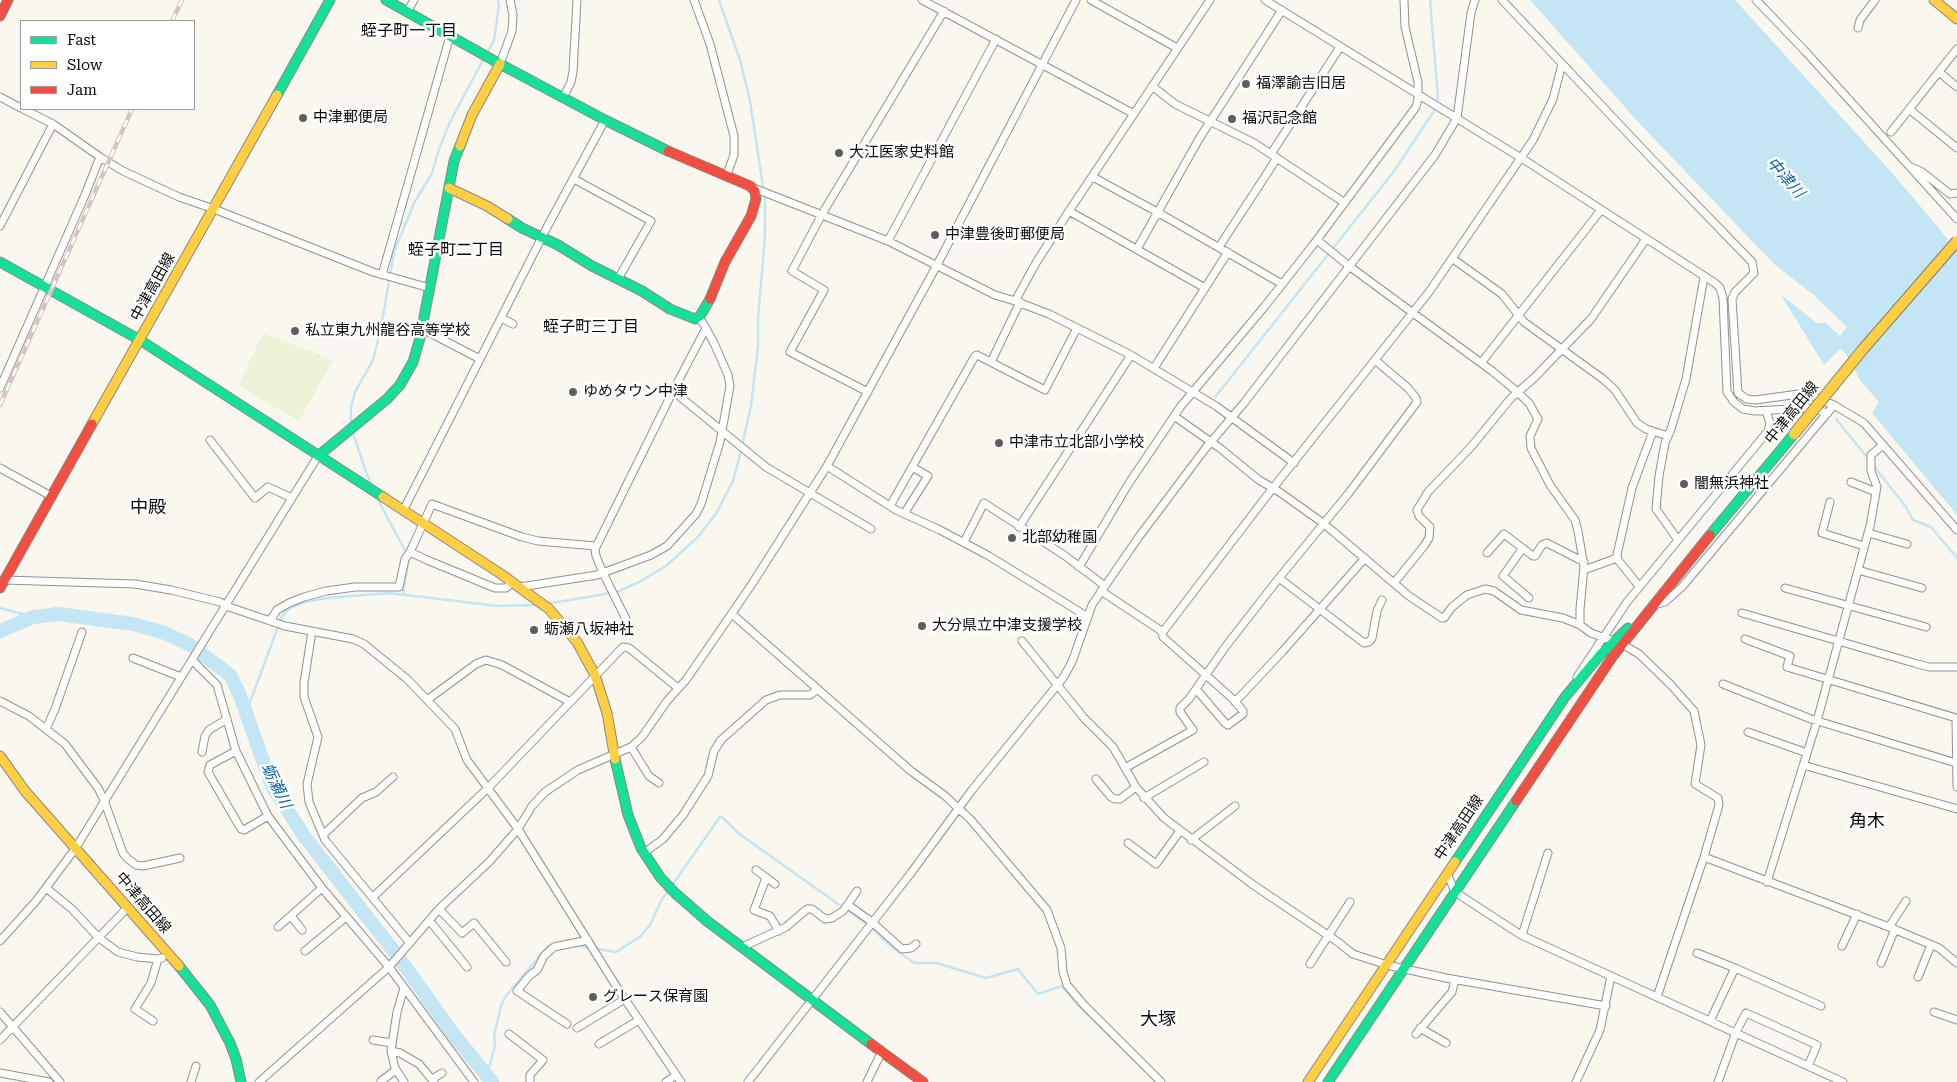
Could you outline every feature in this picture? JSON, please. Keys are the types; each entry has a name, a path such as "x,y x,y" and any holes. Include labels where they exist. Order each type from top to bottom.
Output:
{"main road":[{"path":"0,16 8,0"},
{"name":"中津高田線","path":"2,584 330,0"},
{"path":"386,0 562,98 689,161 747,185 755,191 756,201 754,209 725,262 708,304 698,318 690,318 677,313 565,249 522,228 487,206 449,188"},
{"path":"1934,0 1957,19"},
{"path":"318,456 387,400 400,385 413,362 422,329 454,161 467,127 500,64"},
{"name":"中津高田線","path":"1308,1082 1565,697 1653,605 1864,348 1957,241"},
{"path":"0,262 140,340 516,584 545,606 565,626 584,654 595,675 608,713 625,806 636,838 660,877 698,914 923,1082"},
{"name":"中津高田線","path":"1328,1082 1618,642"},
{"name":"中津高田線","path":"0,756 25,791 170,956 210,1006 223,1028 236,1059 241,1082"}],"street":[{"path":"408,12 414,0"},
{"path":"500,64 512,31 513,15 510,0"},
{"path":"562,98 571,82 573,72 577,0"},
{"path":"694,0 710,44 734,136 733,160 726,177"},
{"path":"922,0 1134,114"},
{"path":"259,1082 390,966 428,920 490,862 518,829 532,806 544,792 578,770 631,747 642,737 732,614 827,466 937,266 1076,0"},
{"path":"1091,0 1177,48"},
{"path":"991,362 1036,263 1210,0"},
{"path":"1264,0 1521,158 1716,283 1722,293 1728,395 1741,408 1766,412 1808,408 1828,413"},
{"path":"1079,566 1129,483 1174,416 1317,240 1416,108 1419,96 1418,78 1406,27 1404,0"},
{"path":"748,1082 1032,714 1057,685 1072,662 1092,605 1138,538 1435,155 1456,119 1471,13 1475,0"},
{"path":"1502,0 1752,262 1753,274 1735,292 1732,299 1738,393 1747,399 1755,400 1803,394 1834,405 1864,423 1957,530"},
{"path":"1756,0 1805,51 1957,219"},
{"path":"1858,28 1860,20 1875,0"},
{"path":"1138,250 1210,121 1282,10"},
{"path":"868,392 790,352 824,290 792,270 822,214 944,12"},
{"path":"383,275 450,36"},
{"path":"888,241 996,39"},
{"path":"1219,247 1340,47"},
{"path":"1891,132 1957,49"},
{"path":"1163,632 1413,313 1453,259 1538,130 1553,99 1562,64"},
{"path":"1939,72 1957,87"},
{"path":"1152,86 1175,104 1242,136 1345,203"},
{"path":"0,97 20,107"},
{"path":"1909,109 1957,148"},
{"path":"26,110 53,124 122,171 154,186 383,275 430,288"},
{"path":"403,511 542,237 605,120"},
{"path":"0,226 53,124"},
{"path":"0,388 100,157"},
{"path":"1908,165 1922,172 1950,194 1957,193"},
{"path":"1093,177 1282,284"},
{"path":"574,179 650,221 618,279"},
{"path":"747,185 888,241 995,295 1017,302 1077,328 1131,355 1193,391 1294,464"},
{"path":"1480,363 1602,210"},
{"path":"1069,211 1205,288"},
{"path":"1394,583 1429,538 1430,527 1418,514 1418,506 1428,492 1471,447 1518,392 1534,378 1598,309 1646,239"},
{"path":"1317,240 1518,392 1532,407 1538,419 1531,432 1530,443 1550,485 1575,520 1584,566 1580,625"},
{"path":"1154,368 1228,252"},
{"path":"1453,259 1502,294 1518,316 1603,379 1615,390 1632,418 1642,427 1668,436"},
{"path":"1678,540 1656,509 1660,469 1686,379 1704,277"},
{"path":"501,318 513,324"},
{"path":"410,552 495,588 506,588 516,584 603,573 662,550 690,522 701,504 723,430 729,381 706,328 698,318"},
{"path":"626,619 596,556 596,546 706,328"},
{"path":"890,506 975,356 978,354 1045,390 1077,328"},
{"path":"422,329 480,359"},
{"path":"1019,527 1131,355"},
{"path":"1125,768 1193,730 1180,712 1180,708 1279,578 1348,494 1417,402 1408,388 1375,360"},
{"path":"673,391 761,463 871,529"},
{"path":"1653,605 1665,602 1682,588 1834,405"},
{"path":"1565,697 1623,606 1768,430 1770,423 1766,412"},
{"path":"1174,416 1259,480 1323,523 1416,601 1442,618 1467,595 1485,589 1494,591 1521,610 1558,617 1580,625 1591,633 1618,642 1643,657 1694,711 1701,745 1695,784 1716,796 1719,802 1704,857 1657,997"},
{"path":"1617,558 1629,501 1653,431"},
{"path":"210,440 255,498 268,487 292,498"},
{"path":"1767,882 1817,721 1868,533 1877,487 1870,471 1871,455 1882,445"},
{"path":"0,942 46,888 75,849 224,605 318,456"},
{"path":"827,466 890,506 964,542 1088,617"},
{"path":"0,468 51,496"},
{"path":"904,514 928,476 912,468"},
{"path":"1851,482 1876,492"},
{"path":"1830,502 1822,533 1864,546"},
{"path":"964,542 984,503 1079,566 1103,588 1163,632 1164,637 1235,702 1243,711 1243,714 1228,724 1196,689"},
{"path":"272,621 278,610 304,596 356,587 399,587 405,559 432,504 522,537 538,541 596,546"},
{"path":"1868,533 1908,544"},
{"path":"1486,552 1502,534 1522,550 1535,556 1542,545 1549,543 1584,566 1617,558"},
{"path":"1522,550 1503,576 1529,598"},
{"path":"1235,702 1365,558"},
{"path":"1617,558 1639,586"},
{"path":"1858,570 1922,588"},
{"path":"1279,578 1362,642 1366,643 1372,638 1377,610 1382,600"},
{"path":"2,584 135,584 210,599 284,626 353,639 364,644 407,680 455,729 467,760 518,829 625,999 681,1082"},
{"path":"1785,588 1926,627"},
{"path":"1742,613 1929,667 1957,667"},
{"path":"732,614 911,771 959,808 992,843 1047,910 1061,948 1063,972 1067,985 1084,1005 1160,1082"},
{"path":"312,631 304,682 304,697 318,737 308,784 309,802 323,835 408,943"},
{"path":"46,728 55,709 82,632"},
{"path":"1745,639 1790,656 1787,667 1956,718 1957,787"},
{"path":"1022,641 1084,718 1110,743 1136,787 1164,818 1191,840 1353,954 1386,965 1455,980 1606,1006"},
{"path":"373,897 488,788 621,649 626,647 678,688"},
{"path":"133,658 181,677"},
{"path":"192,660 216,685 236,751 268,816 322,888 390,966 404,988 474,1082"},
{"path":"427,700 476,664 486,660 502,664 570,702"},
{"path":"1723,684 1817,721 1956,763"},
{"path":"644,853 663,839 683,815 708,776 714,751 721,740 766,700 780,695 810,695 818,690"},
{"path":"0,701 29,716 65,744 93,781 104,800 123,852 136,865 142,866 180,858"},
{"path":"202,752 205,736 209,730 227,720"},
{"path":"1748,732 1807,753"},
{"path":"631,747 649,776 659,783"},
{"path":"236,751 210,765 208,772 241,829 244,830 268,816"},
{"path":"1144,798 1204,762"},
{"path":"1803,765 1957,809"},
{"path":"323,835 362,798 376,792 393,777"},
{"path":"1096,779 1111,797 1115,799 1120,799 1136,787"},
{"path":"1191,840 1236,806"},
{"path":"1128,843 1156,864 1180,831"},
{"path":"1522,935 1548,853"},
{"path":"1704,857 1892,928 1944,951 1957,963"},
{"path":"756,870 775,884"},
{"path":"1447,874 1455,892 1522,935 1844,1082"},
{"path":"766,878 754,910 770,916 779,931"},
{"path":"46,888 72,909 98,937 118,952 137,957 158,959 170,956"},
{"path":"278,927 322,888"},
{"path":"742,947 786,927 807,909 812,909 828,919 839,914 848,905 857,891"},
{"path":"1881,963 1892,928 1906,901"},
{"path":"1310,964 1350,902"},
{"path":"848,905 872,922 902,949 912,948 916,944"},
{"path":"0,1040 127,908"},
{"path":"439,909 462,934 474,923 506,962"},
{"path":"1842,946 1857,914"},
{"path":"291,916 302,930"},
{"path":"306,951 346,916"},
{"path":"428,920 467,967"},
{"path":"567,1024 517,991 529,976 537,970 544,956 554,947 588,940"},
{"path":"1918,977 1931,945"},
{"path":"1698,953 1821,1006"},
{"path":"153,1021 135,1009 151,984 158,959"},
{"path":"1710,1021 1735,968"},
{"path":"1576,1082 1600,1030 1611,976"},
{"path":"1446,1043 1418,1031 1452,992 1455,980"},
{"path":"404,988 396,1012 391,1051 396,1070 404,1082"},
{"path":"577,1028 625,999"},
{"path":"0,1012 14,1026 60,1082"},
{"path":"1934,1012 1957,1020"},
{"path":"1718,1082 1736,1032 1746,1013 1817,1045 1808,1066"},
{"path":"599,1044 639,1020"},
{"path":"509,1034 543,1060 530,1075 530,1082"},
{"path":"373,1040 392,1043"},
{"path":"391,1051 400,1053 419,1064 433,1081 442,1073"},
{"path":"867,1082 882,1051"},
{"path":"191,1082 196,1066"},
{"path":"381,1081 396,1070"},
{"path":"0,1073 49,1082"},
{"path":"666,1082 676,1075"}],"green space":[{"path":"263,333 333,360 299,421 238,386"}],"water":[{"name":"中津川","path":"1530,0 1735,0 1893,174 1937,226 1957,251 1957,515 1872,413 1879,402 1860,380 1845,352 1840,349 1824,365 1781,295 1817,323 1826,323 1840,336 1847,327 1815,296 1774,264 1639,123"}],"waterway":[{"path":"487,53 494,41 498,0"},
{"path":"546,604 617,592 666,566 698,537 717,512 733,481 751,406 758,347 758,319 765,237 765,199 750,101 740,60 719,0"},
{"path":"1216,396 1395,170 1434,111 1438,98 1430,0"},
{"path":"351,424 351,407 355,392 373,360 381,328 394,252 414,203 432,173 450,122 484,58"},
{"path":"1836,419 1870,461"},
{"path":"352,430 372,486"},
{"path":"1873,465 1906,507 1913,520 1931,527 1957,558"},
{"path":"377,498 409,558 403,594"},
{"path":"246,713 282,616 290,608 305,602 327,598 389,593 498,606 538,605"},
{"path":"0,608 33,617"},
{"name":"蛎瀬川","path":"0,631 33,617 58,614 133,624 165,633 190,645 230,675 239,693 272,786 304,836 400,959 451,1031 492,1082"},
{"path":"574,945 616,952 641,936 650,925 661,901 720,817 738,833 841,906"},
{"path":"848,910 864,922"},
{"path":"872,928 888,944 914,963 936,963 986,978 1018,969 1038,994 1062,986 1076,1003 1145,1071"},
{"path":"488,1082 487,1075 495,1046 494,1036 505,997 548,946 562,943"},
{"path":"1151,1076 1156,1082"}],"railway":[{"path":"172,20 182,0"},
{"path":"0,405 132,110"}],"traffic: fast":[{"path":"277,95 330,0"},
{"path":"386,0 500,64 668,151"},
{"path":"318,456 387,399 400,385 413,362 420,338 454,161 460,146"},
{"path":"508,219 522,228 558,245 592,266 642,291 670,309 695,319 700,316 710,299"},
{"path":"0,262 140,340 383,497"},
{"path":"1710,535 1794,434"},
{"path":"1455,862 1565,697 1601,654 1628,628"},
{"path":"615,759 628,815 641,848 660,877 707,921 871,1044"},
{"path":"1328,1082 1516,801"},
{"path":"179,966 210,1005 230,1043 241,1082"}],"traffic: slow":[{"path":"1934,0 1957,19"},
{"path":"460,146 472,115 500,64"},
{"path":"92,424 277,95"},
{"path":"449,188 487,206 508,219"},
{"path":"1794,434 1864,348 1957,241"},
{"path":"383,497 501,574 549,609 577,642 595,675 607,713 615,759"},
{"path":"0,756 25,791 179,966"},
{"path":"1308,1082 1455,862"}],"traffic: jam":[{"path":"0,16 8,0"},
{"path":"668,151 750,186 755,191 756,199 751,216 725,262 710,299"},
{"path":"0,588 92,424"},
{"path":"1516,801 1613,656 1710,535"},
{"path":"871,1044 923,1082"}],"place":[{"name":"福澤諭吉旧居","path":"1246,84"},
{"name":"中津郵便局","path":"303,118"},
{"name":"福沢記念館","path":"1232,119"},
{"name":"大江医家史料館","path":"839,153"},
{"name":"中津豊後町郵便局","path":"935,235"},
{"name":"私立東九州龍谷高等学校","path":"295,331"},
{"name":"ゆめタウン中津","path":"573,392"},
{"name":"中津市立北部小学校","path":"999,443"},
{"name":"闇無浜神社","path":"1684,484"},
{"name":"北部幼稚園","path":"1012,538"},
{"name":"大分県立中津支援学校","path":"922,626"},
{"name":"蛎瀬八坂神社","path":"534,630"},
{"name":"グレース保育園","path":"593,997"}],"district":[{"name":"蛭子町一丁目","path":"409,31"},
{"name":"蛭子町二丁目","path":"456,250"},
{"name":"蛭子町三丁目","path":"591,327"},
{"name":"中殿","path":"148,508"},
{"name":"角木","path":"1867,822"},
{"name":"大塚","path":"1158,1020"}]}
